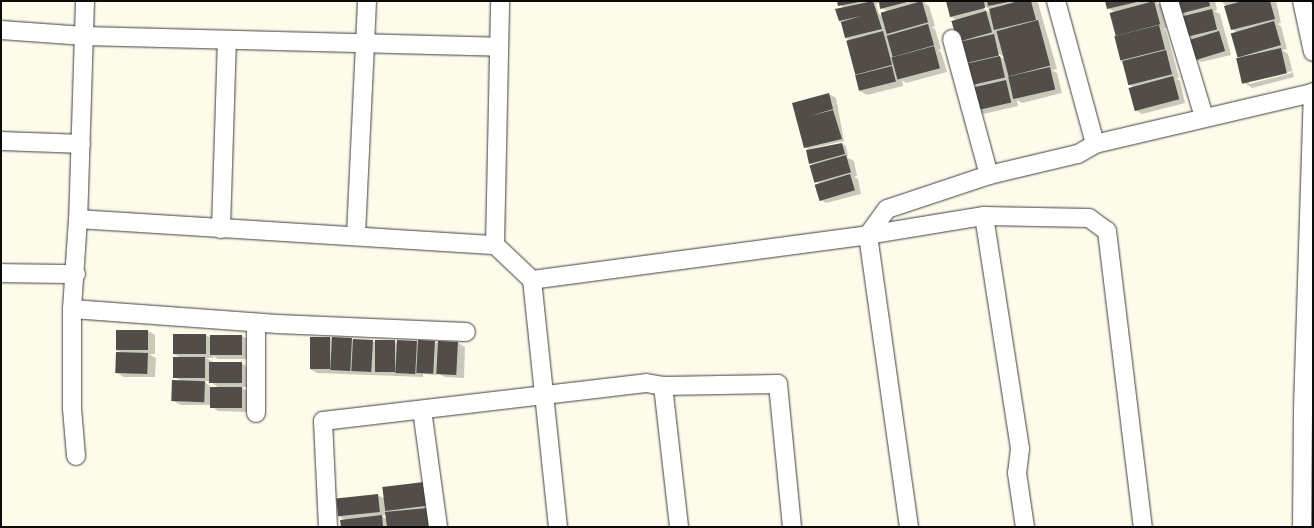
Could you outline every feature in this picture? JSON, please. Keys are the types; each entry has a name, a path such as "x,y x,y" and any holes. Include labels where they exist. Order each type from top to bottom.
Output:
{"street":[{"path":"76,456 72,408 72,308 76,274 85,1"},
{"path":"356,235 367,1"},
{"path":"495,245 500,1"},
{"path":"1056,1 1095,144"},
{"path":"1168,1 1204,117"},
{"path":"1302,1 1313,52"},
{"path":"1,30 85,36 499,47"},
{"path":"952,39 989,174"},
{"path":"221,229 227,40"},
{"path":"909,527 868,235 886,209 989,174 1078,154 1095,144 1204,117 1313,93 1303,408 1302,527"},
{"path":"1,141 81,144"},
{"path":"532,280 868,235 984,216 1089,218 1107,231 1143,527"},
{"path":"984,216 1020,449 1017,473 1025,527"},
{"path":"78,219 221,229 356,235 495,245 532,280 542,395 558,527"},
{"path":"1,273 76,274"},
{"path":"72,308 256,323 466,332"},
{"path":"256,323 256,413"},
{"path":"328,527 323,421 646,383 663,386 778,384 792,527"},
{"path":"663,386 678,527"},
{"path":"422,410 438,527"}],"building":[{"path":"837,1 859,1 859,2 838,6"},
{"path":"873,1 882,29 845,38 841,22 861,16 839,21 835,9"},
{"path":"879,1 907,1 907,2 880,9"},
{"path":"922,1 928,22 887,34 881,13"},
{"path":"946,1 984,1 985,8 950,17"},
{"path":"987,1 1008,1 1008,2 988,6"},
{"path":"1019,1 1031,1 1036,20 994,30 989,9"},
{"path":"1105,1 1137,1 1137,2 1107,9"},
{"path":"1154,1 1160,24 1116,36 1110,13"},
{"path":"1175,1 1209,1 1210,6 1179,14"},
{"path":"1243,1 1270,1 1275,19 1231,30 1224,6"},
{"path":"1212,9 1217,29 1186,37 1181,17"},
{"path":"986,11 992,32 957,42 951,21"},
{"path":"1038,20 1050,65 1009,77 996,31"},
{"path":"1274,21 1281,45 1238,57 1231,33"},
{"path":"928,24 934,45 893,57 887,36"},
{"path":"1159,25 1165,49 1120,60 1114,36"},
{"path":"883,31 892,65 855,75 846,41"},
{"path":"1219,31 1225,51 1195,60 1188,40"},
{"path":"994,34 999,55 963,64 958,42"},
{"path":"934,46 940,68 897,80 891,57"},
{"path":"1281,48 1287,73 1242,84 1236,58"},
{"path":"1166,50 1172,74 1128,85 1122,61"},
{"path":"1000,56 1005,77 969,86 964,64"},
{"path":"892,66 896,82 859,91 855,75"},
{"path":"1050,67 1055,89 1013,99 1008,77"},
{"path":"1173,76 1179,99 1135,111 1129,88"},
{"path":"1006,80 1011,102 975,111 970,88"},
{"path":"829,93 833,109 810,116 833,110 842,139 804,148 792,103"},
{"path":"842,143 845,154 809,164 806,150"},
{"path":"846,155 851,172 814,183 809,165"},
{"path":"850,174 855,190 820,201 815,185"},
{"path":"116,330 148,330 148,350 116,350"},
{"path":"173,334 206,334 206,354 173,354"},
{"path":"210,335 242,335 242,355 210,355"},
{"path":"310,337 330,337 330,369 310,369"},
{"path":"332,337 352,338 350,371 330,370"},
{"path":"353,339 373,340 371,372 351,371"},
{"path":"375,340 395,340 395,372 375,372"},
{"path":"397,340 417,341 415,374 395,373"},
{"path":"418,340 435,341 433,374 416,373"},
{"path":"438,341 458,342 456,375 436,374"},
{"path":"116,352 148,353 147,374 115,373"},
{"path":"173,357 205,357 205,378 173,378"},
{"path":"209,362 242,362 242,383 209,383"},
{"path":"172,380 205,381 204,402 171,401"},
{"path":"210,387 242,387 242,408 210,408"},
{"path":"424,482 427,506 385,511 382,487"},
{"path":"378,494 380,512 338,516 336,498"},
{"path":"427,508 429,527 387,527 385,512"},
{"path":"382,515 383,527 341,527 340,520"}]}
